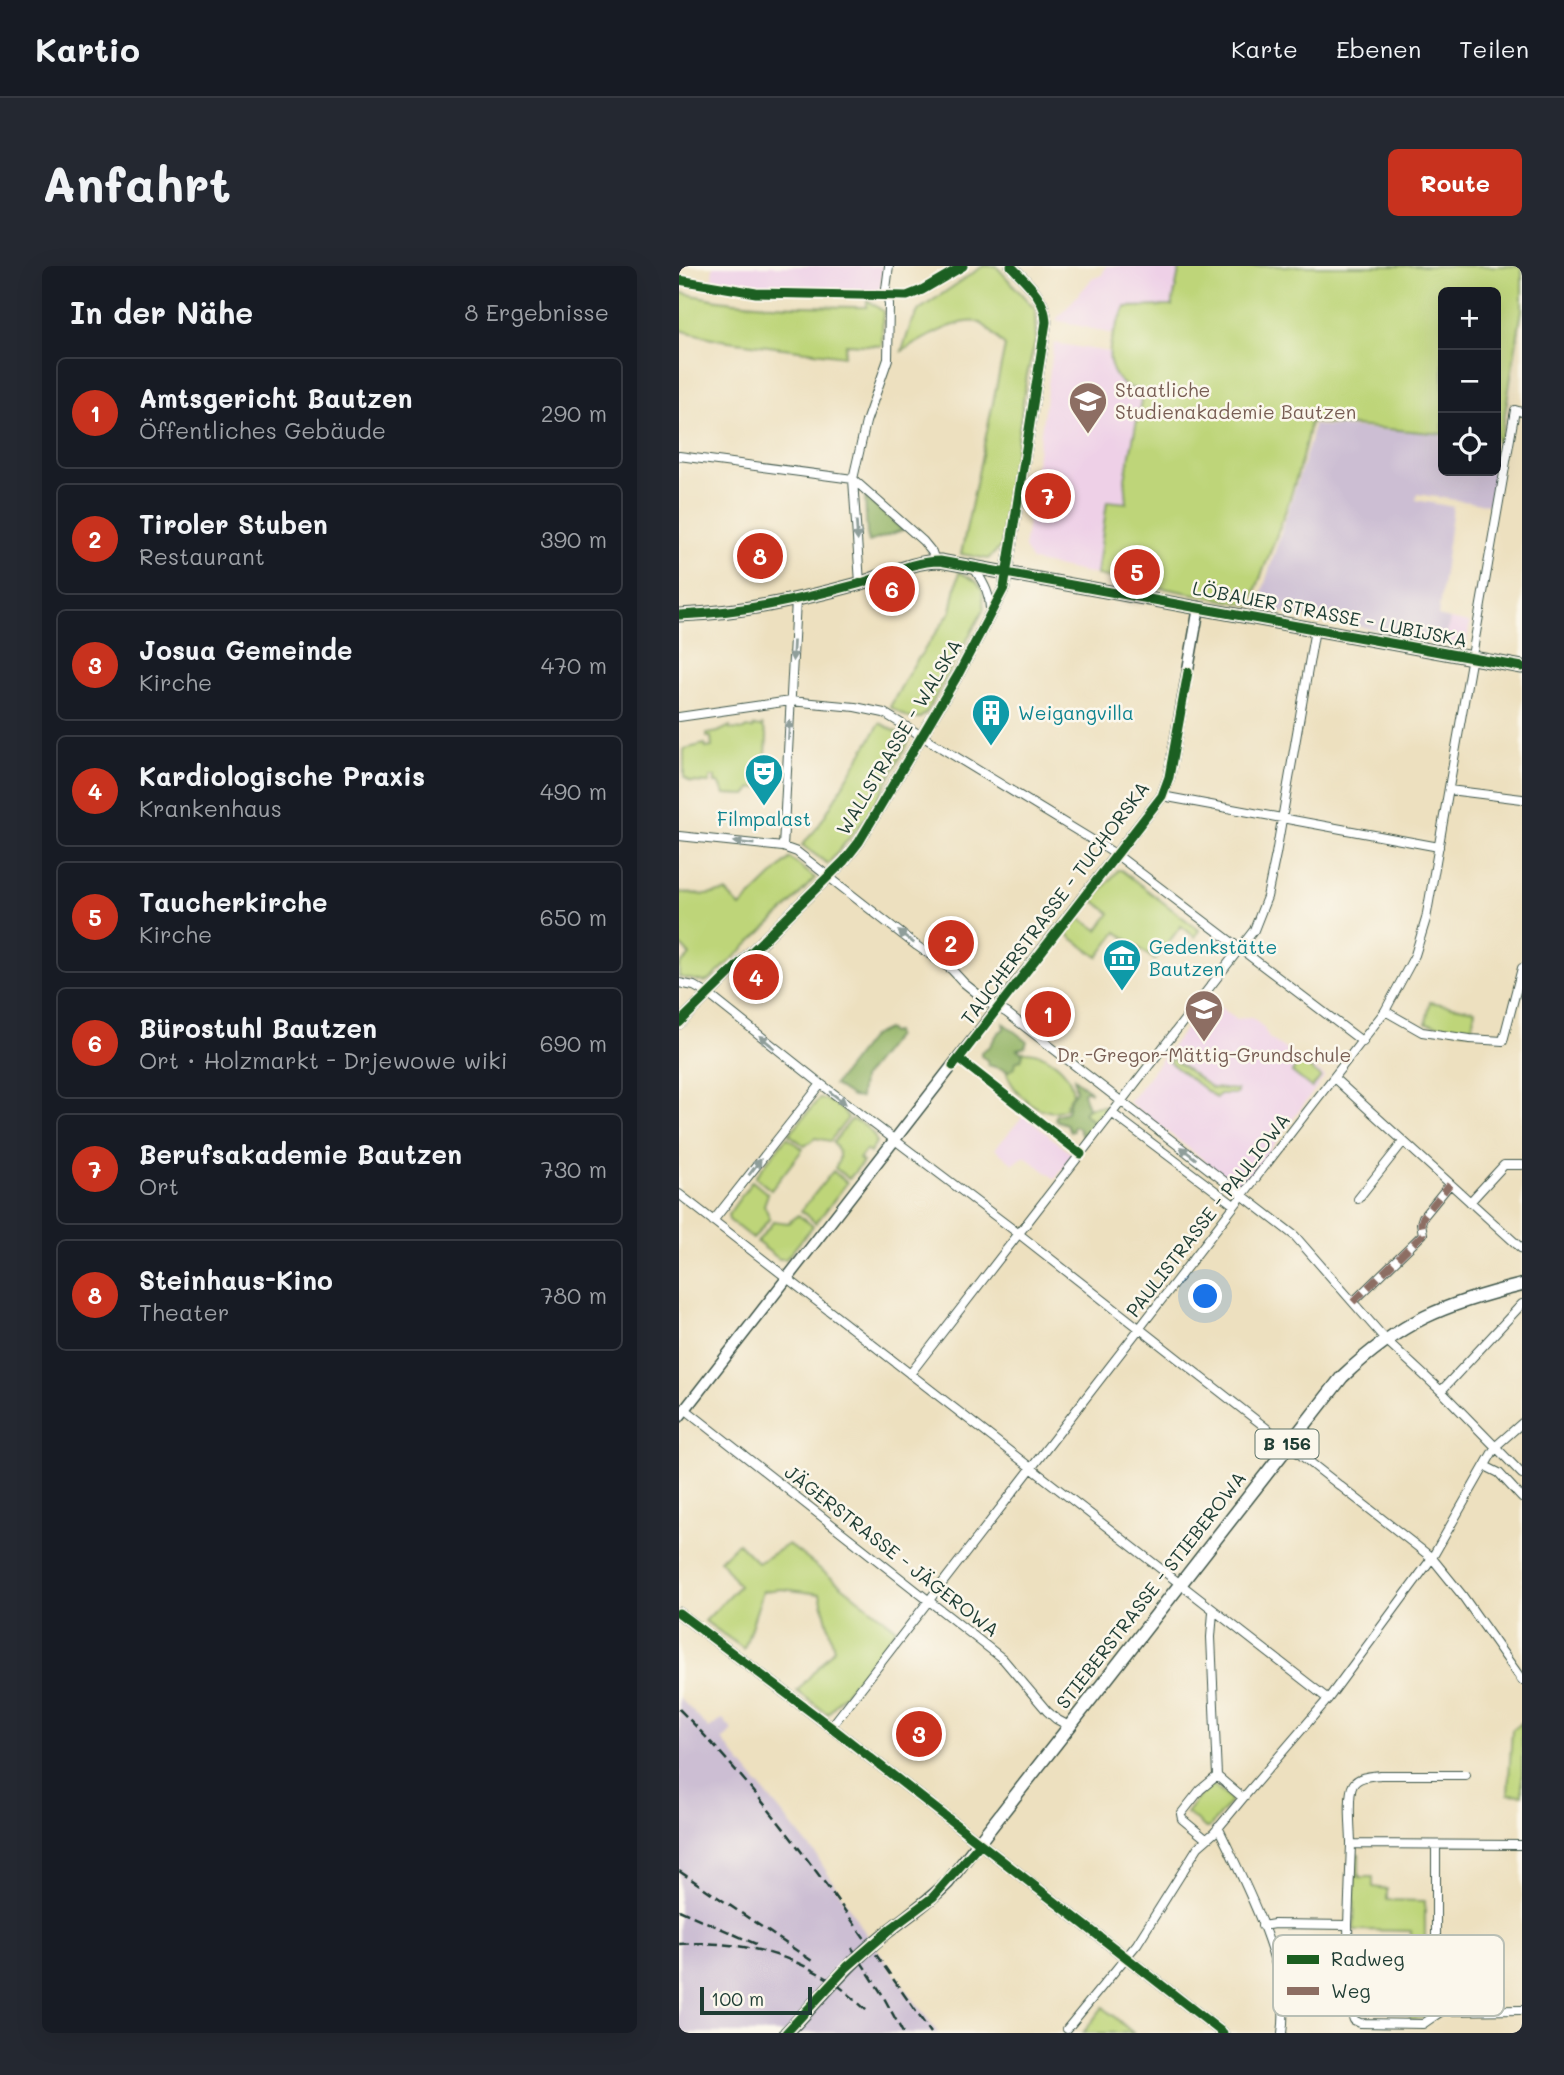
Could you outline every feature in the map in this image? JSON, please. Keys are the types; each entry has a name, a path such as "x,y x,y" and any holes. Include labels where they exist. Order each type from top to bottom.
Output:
{"main road":[{"name":"LÖBAUER STRASSE - LUBIJSKA","path":"935,561 1522,667"},
{"path":"679,615 749,609 796,600 935,561"},
{"name":"STIEBERSTRASSE - STIEBEROWA","path":"786,2033 847,1967 941,1890 980,1844 1342,1377 1385,1339 1437,1311 1465,1300 1522,1285"}],"street":[{"path":"864,582 853,480 866,422 887,359 886,289 889,266"},
{"path":"679,280 756,293 888,297 915,294 963,266"},
{"name":"WALLSTRASSE - WALSKA","path":"679,1023 859,842 922,736 1004,588 1046,322 1041,299 1011,266"},
{"name":"PAULISTRASSE - PAULIOWA","path":"831,1727 1363,1042 1385,1011 1415,955 1426,919 1519,411"},
{"path":"679,456 853,480 923,541 935,561"},
{"path":"973,566 989,595 989,618"},
{"path":"783,847 796,600"},
{"name":"TAUCHERSTRASSE - TUCHORSKA","path":"787,1278 1161,796 1169,777 1199,607"},
{"path":"910,1374 1254,930 1265,907 1315,629"},
{"path":"679,717 790,701 884,713 1117,855 1363,1042"},
{"path":"1449,790 1522,799"},
{"path":"1161,796 1439,847"},
{"path":"679,836 783,847 796,852 952,970 964,983 1007,1013 1295,1236 1385,1339 1441,1391 1522,1474"},
{"path":"1385,1011 1422,1032 1470,1040 1503,1041 1522,968"},
{"path":"679,983 694,986 708,994 1432,1558 1462,1595 1522,1680"},
{"path":"959,1059 1081,1154"},
{"path":"1335,1079 1522,1249"},
{"path":"713,1221 821,1084"},
{"path":"1113,1114 1234,1205"},
{"path":"1357,1199 1403,1142"},
{"path":"1470,1202 1504,1165 1522,1165"},
{"path":"1353,1302 1423,1234 1423,1217 1450,1184"},
{"path":"679,1194 1328,1699"},
{"path":"682,1413 787,1278"},
{"path":"1441,1391 1522,1304"},
{"name":"JÄGERSTRASSE - JÄGEROWA","path":"682,1413 1003,1659 1047,1711 1069,1726"},
{"path":"1067,2029 1151,1925 1187,1863 1328,1699 1432,1558 1496,1446 1522,1423"},
{"path":"1485,1466 1499,1473 1522,1498"},
{"path":"1213,1612 1211,1637 1217,1776 1243,1798"},
{"path":"679,1613 831,1727 1223,2033"},
{"path":"1348,1935 1353,1784 1367,1776 1466,1775"},
{"path":"1206,1839 1182,1819 1181,1814 1200,1790 1217,1776"},
{"path":"1218,1827 1262,1926 1273,1958"},
{"path":"1351,1844 1522,1845"},
{"path":"1436,1844 1436,1935"},
{"path":"1262,1926 1348,1925"},
{"path":"1504,2010 1522,2010"},
{"path":"1353,2016 1360,2023 1423,2024 1435,2016"}],"shaded area":[{"path":"713,266 883,266 880,291 789,288 712,279"},
{"path":"1106,266 1180,266 1172,306 1126,307 1112,334 1056,320 1092,279 1102,275"},
{"name":"Staatliche Studienakademie Bautzen","path":"1054,343 1109,352 1111,369 1144,391 1125,478 1127,503 1107,502 1097,575 1032,561 1024,548"},
{"path":"1313,425 1438,434 1438,476 1494,476 1489,505 1417,494 1416,500 1453,507 1438,616 1450,619 1445,642 1257,608 1310,442"},
{"path":"1450,619 1470,623 1466,646 1445,642"},
{"path":"1208,999 1237,1019 1251,1017 1263,1027 1269,1038 1325,1076 1244,1185 1235,1184 1129,1102"},
{"path":"1024,1115 1073,1155 1055,1179 1025,1156 1013,1164 995,1149"},
{"path":"679,1697 709,1729 723,1719 733,1731 722,1740 816,1855 866,1934 938,2033 679,2033"}],"green space":[{"path":"983,266 996,266 1035,309 1036,339 1027,375 1002,546 988,559 961,554 1005,346 990,330 980,323 972,322 951,326 902,351 919,310"},
{"path":"1180,266 1522,266 1522,310 1501,437 1501,287 1438,287 1438,434 1310,422 1292,492 1250,605 1097,575 1107,501 1127,503 1125,478 1143,392 1123,384 1115,375 1111,366 1110,346 1126,307 1172,306"},
{"path":"679,292 725,301 772,305 867,307 867,300 883,311 882,346 846,344 844,356 721,340 679,330"},
{"path":"865,497 903,530 869,542"},
{"path":"959,572 976,581 982,589 984,609 927,712 920,718 909,718 890,707 911,669 951,611"},
{"path":"880,723 910,739 870,813 828,864 802,845 818,827"},
{"path":"762,724 767,737 764,787 752,788 746,795 725,794 719,783 715,783 715,777 710,777 710,783 691,782 684,777 684,749 705,744 706,748 712,747 711,737 707,737 707,734 730,726 730,729 745,730 753,729 754,726 762,727"},
{"path":"790,858 815,878 712,978 705,982 679,977 679,966 690,955 679,944 679,892 705,895 726,892 740,907"},
{"path":"1118,870 1199,930 1195,937 1181,926 1155,960 1117,932 1098,957 1069,936 1080,918 1098,930 1110,913 1093,900"},
{"path":"1430,1002 1475,1010 1471,1032 1426,1023"},
{"path":"1003,1023 1027,1041 1025,1047 1017,1049 1023,1054 1021,1060 1015,1062 1014,1068 1009,1071 988,1065 987,1060 981,1056 981,1052 990,1046 1004,1029"},
{"path":"887,1029 891,1033 895,1032 896,1036 862,1079 860,1098 852,1097 834,1085 872,1036"},
{"path":"1019,1052 1038,1054 1062,1070 1068,1077 1073,1096 1066,1104 1068,1106 1059,1111 1049,1111 1040,1109 1022,1096 1009,1079 1006,1070 1009,1071"},
{"path":"1171,1058 1212,1088 1237,1090 1237,1094 1220,1094 1216,1098 1169,1062"},
{"path":"1300,1061 1321,1077 1312,1088 1292,1072"},
{"path":"1074,1078 1091,1092 1086,1090 1083,1093 1088,1108 1083,1113 1095,1123 1082,1137 1078,1127 1073,1126 1073,1131 1070,1132 1066,1124 1055,1120 1056,1115 1067,1112 1070,1099 1076,1091"},
{"path":"819,1099 836,1105 848,1118 830,1141 815,1138 805,1146 789,1134"},
{"path":"1104,1106 1106,1109 1101,1116 1098,1114 1095,1123 1083,1113 1090,1107"},
{"path":"851,1120 867,1127 876,1142 870,1153 866,1150 859,1159 863,1162 849,1179 835,1168 839,1155 833,1143"},
{"path":"787,1137 803,1149 771,1190 755,1177"},
{"path":"833,1171 847,1183 816,1223 801,1211"},
{"path":"752,1181 768,1194 764,1205 770,1218 753,1239 729,1220 728,1215"},
{"path":"798,1215 813,1226 786,1259 779,1259 757,1242 774,1221 788,1223"},
{"path":"738,1543 758,1563 788,1544 897,1629 828,1714 797,1691 834,1649 820,1594 782,1589 763,1591 744,1649 705,1621 739,1586 720,1560"},
{"path":"1522,1722 1522,1795 1508,1794 1512,1730"},
{"path":"1210,1783 1230,1799 1230,1803 1209,1828 1206,1828 1186,1813"},
{"path":"1355,1855 1359,1855 1359,1877 1373,1877 1373,1887 1387,1889 1387,1900 1425,1901 1425,1935 1411,1935 1411,1931 1354,1930"},
{"path":"1103,2007 1133,2033 1083,2033"}],"railway":[{"path":"679,1709 781,1825 931,2033"},
{"path":"679,1871 815,1963"},
{"path":"679,1910 756,1944"},
{"path":"679,1944 736,1946 791,1960 831,1981 867,2011"},
{"path":"852,1948 903,2033"}],"marked path":[{"path":"1353,1302 1423,1234 1423,1217 1450,1184"}],"cycle path":[{"path":"679,280 756,293 907,296 963,266"},
{"path":"679,1023 844,861 859,842 959,673 1004,588 1046,322 1039,298 1011,266"},
{"path":"679,615 747,609 792,600 858,584 909,566 940,561 1522,667"},
{"path":"953,1066 1162,796 1169,777 1188,672"},
{"path":"959,1059 1081,1154"},
{"path":"679,1613 831,1727 1223,2033"},
{"path":"786,2033 847,1967 933,1897 980,1844"}],"place":[{"name":"Staatliche Studienakademie Bautzen","path":"1088,435"},
{"name":"Berufsakademie Bautzen","path":"1048,496"},
{"name":"Steinhaus-Kino","path":"760,556"},
{"name":"Taucherkirche","path":"1137,572"},
{"name":"Bürostuhl Bautzen","path":"892,589"},
{"name":"Weigangvilla","path":"991,747"},
{"name":"Filmpalast","path":"764,807"},
{"name":"Tiroler Stuben","path":"951,943"},
{"name":"Kardiologische Praxis","path":"756,977"},
{"name":"Gedenkstätte Bautzen","path":"1122,992"},
{"name":"Amtsgericht Bautzen","path":"1048,1014"},
{"name":"Dr.-Gregor-Mättig-Grundschule","path":"1204,1043"},
{"name":"Josua Gemeinde","path":"919,1734"}]}
